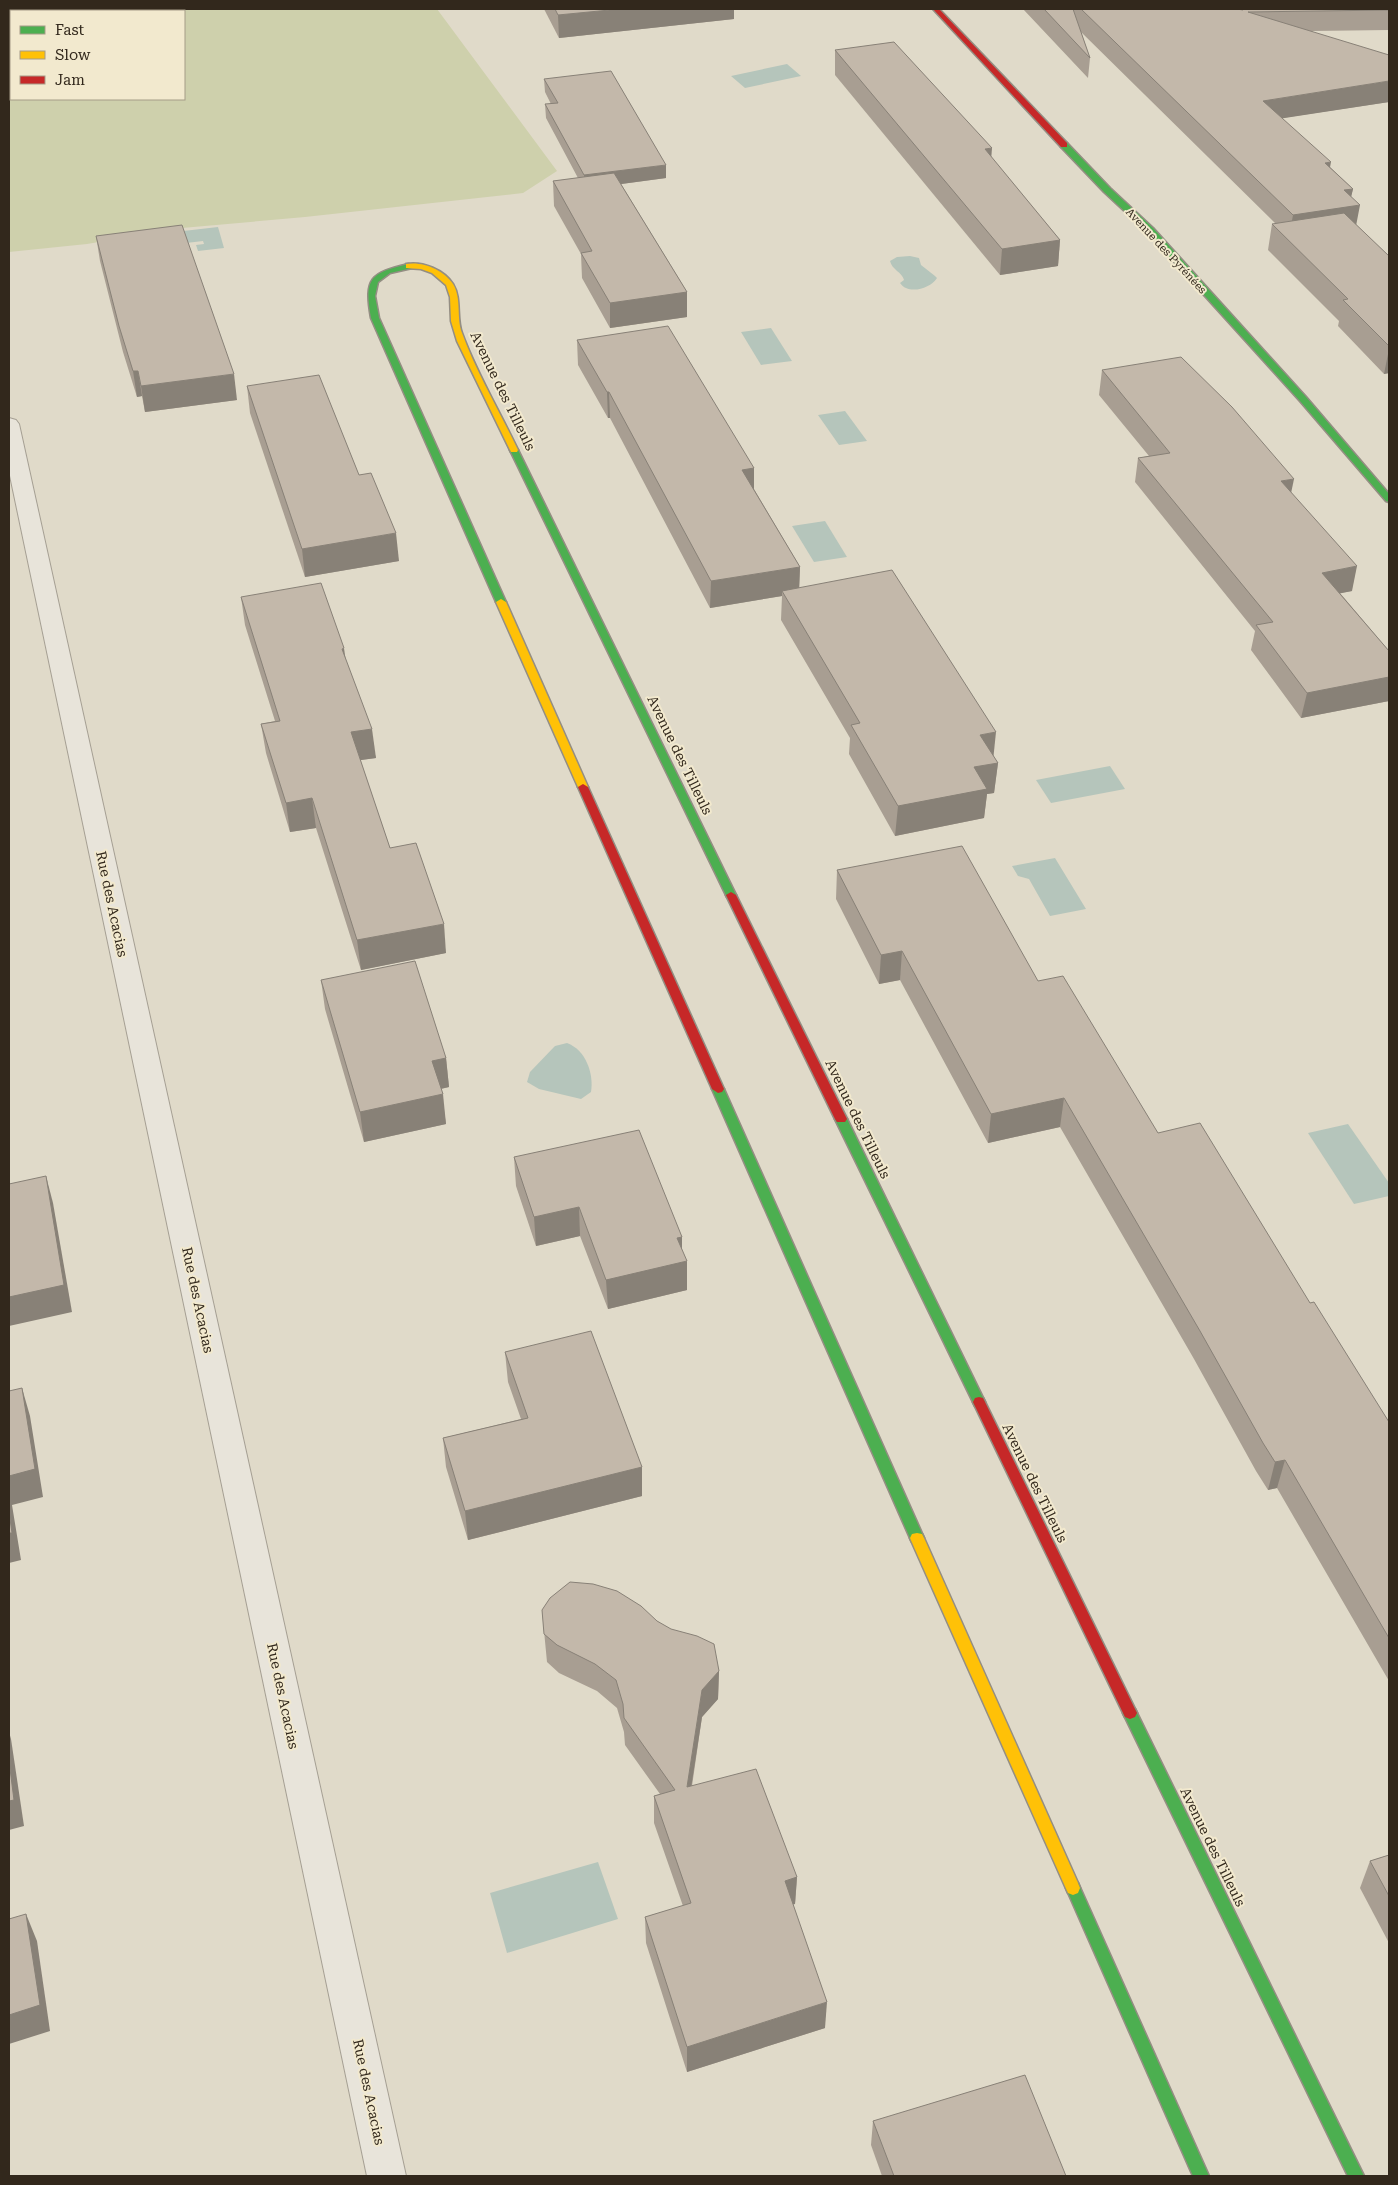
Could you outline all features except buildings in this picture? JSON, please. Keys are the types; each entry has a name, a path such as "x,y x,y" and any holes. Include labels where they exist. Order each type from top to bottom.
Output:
{"street":[{"name":"Avenue des Pyrénées","path":"936,9 1107,190 1150,230 1389,499"},
{"name":"Avenue des Tilleuls","path":"1201,2176 375,318 371,296 373,283 381,274 398,267 415,266 428,268 441,276 452,287 455,304 455,324 461,341 1356,2176"},
{"name":"Rue des Acacias","path":"9,424 387,2176"}],"green space":[{"path":"9,9 437,9 557,171 523,193 305,217 182,228 87,244 9,252"}],"shaded area":[{"path":"787,64 801,76 745,88 731,76"},
{"path":"218,227 224,248 198,251 196,245 204,244 203,241 169,245 166,233"},
{"path":"910,256 919,258 921,265 937,278 934,282 924,288 913,290 904,287 900,283 904,280 903,277 890,261 897,257"},
{"path":"771,328 792,361 761,365 741,332"},
{"path":"845,411 867,441 839,445 818,415"},
{"path":"825,521 847,557 814,562 792,526"},
{"path":"1110,766 1125,789 1051,803 1036,780"},
{"path":"1055,858 1086,909 1050,916 1029,879 1018,876 1012,866"},
{"path":"567,1043 579,1051 590,1070 591,1092 581,1099 539,1089 527,1082 530,1072 555,1046"},
{"path":"1348,1124 1389,1183 1389,1196 1354,1204 1308,1133"},
{"path":"598,1862 618,1919 507,1953 490,1893"}],"traffic: fast":[{"path":"1064,145 1107,190 1150,230 1303,399 1389,499"},
{"path":"409,266 387,271 374,281 371,296 375,318 501,602"},
{"path":"514,450 731,895"},
{"path":"718,1089 917,1538"},
{"path":"841,1119 979,1402"},
{"path":"1130,1713 1356,2176"},
{"path":"1073,1888 1201,2176"}],"traffic: slow":[{"path":"409,266 428,269 440,275 449,284 454,297 454,321 461,341 514,450"},
{"path":"501,602 583,787"},
{"path":"917,1538 1073,1888"}],"traffic: jam":[{"path":"936,9 1064,145"},
{"path":"583,787 718,1089"},
{"path":"731,895 841,1119"},
{"path":"979,1402 1130,1713"}]}
